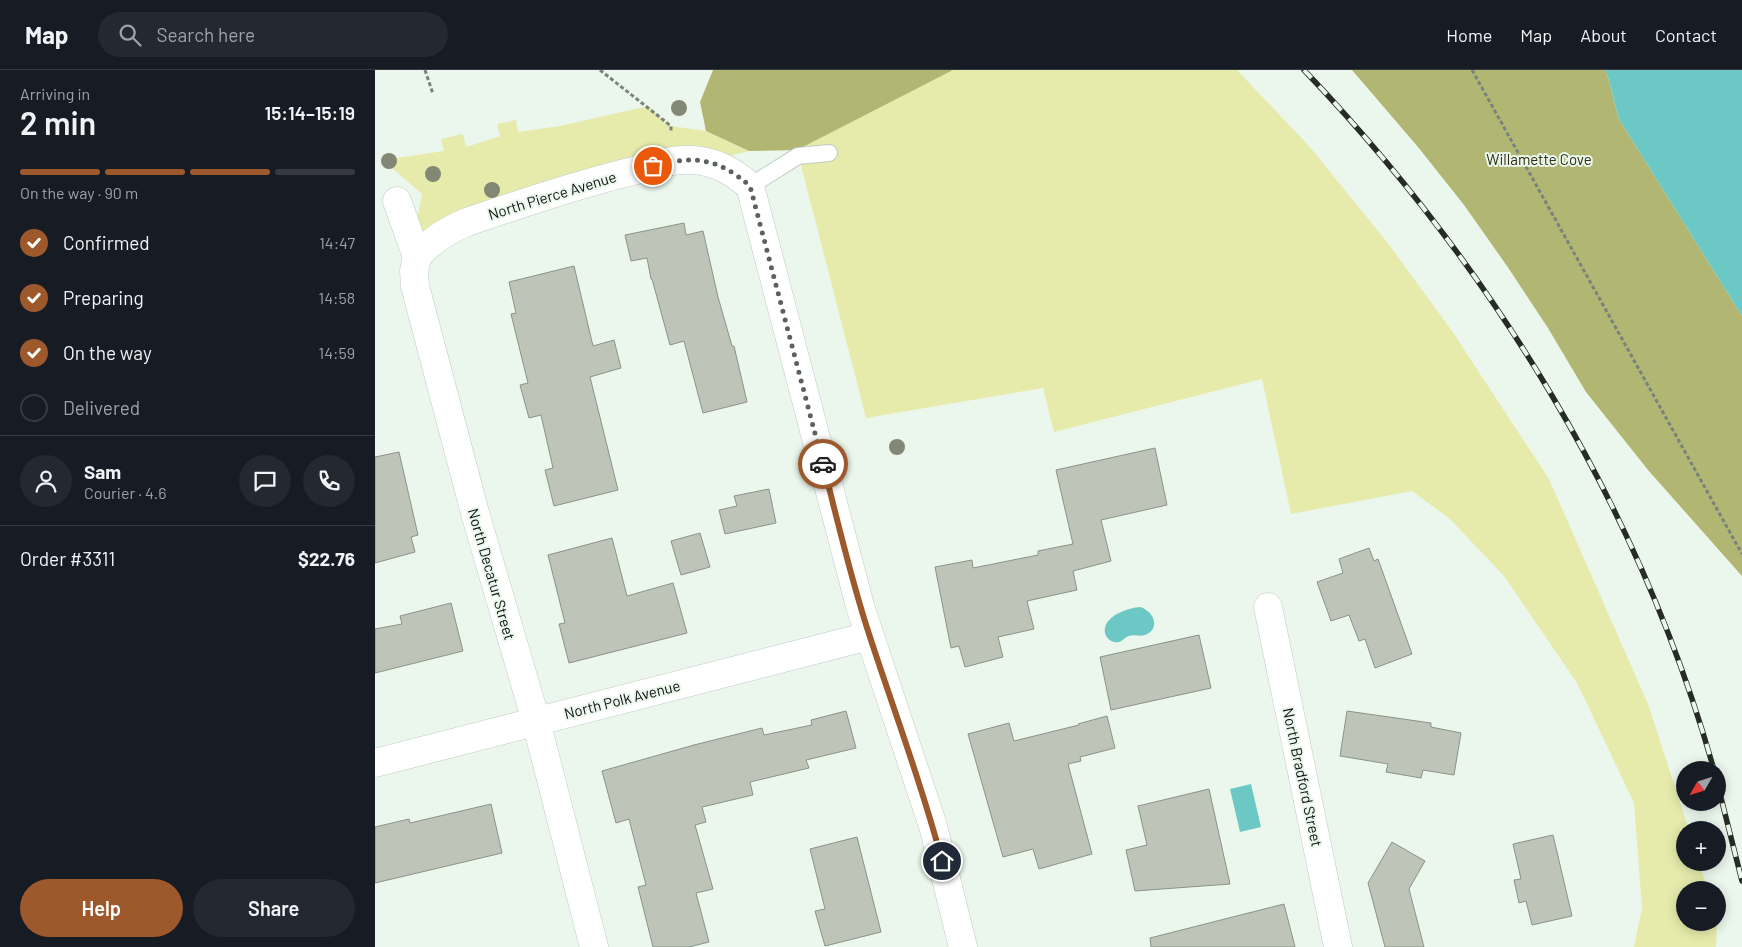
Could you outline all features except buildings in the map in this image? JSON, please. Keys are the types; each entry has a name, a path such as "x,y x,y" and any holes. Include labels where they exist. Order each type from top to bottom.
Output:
{"street":[{"name":"North Pierce Avenue","path":"417,257 425,247 467,222 601,178 670,162 691,160 713,163 734,172 750,186"},
{"path":"750,186 869,636 933,826 963,947"},
{"name":"North Decatur Street","path":"397,201 417,257 414,271 415,286 475,513 536,721 593,947"},
{"name":"North Bradford Street","path":"1268,607 1338,947"},
{"name":"North Polk Avenue","path":"375,763 869,636"}],"lane":[{"path":"750,186 798,156 829,153"}],"path":[{"path":"425,70 433,94"},
{"path":"600,70 671,126"},
{"path":"1472,70 1742,554"}],"green space":[{"path":"713,70 953,70 797,150 749,151 706,131 700,102"},
{"path":"797,70 1237,70 1309,146 1387,242 1452,331 1549,479 1648,704 1676,790 1676,811 1683,811 1686,821 1676,821 1676,871 1702,871 1705,881 1676,881 1676,931 1717,931 1716,947 1634,947 1642,908 1634,803 1577,683 1504,576 1450,519 1412,491 1291,514 1262,379 1054,432 1043,388 866,418 797,150"},
{"name":"Willamette Cove","path":"1352,70 1606,70 1619,119 1742,316 1742,576 1648,470 1586,392 1548,328 1464,205 1418,147"},
{"path":"648,106 671,126 706,131 749,151 428,232 421,231 417,219 422,194 383,160 444,151 441,139 463,134 466,147 500,136 497,124 516,120 518,132 560,126"}],"water":[{"path":"1606,70 1742,70 1742,316 1619,119"},
{"path":"1140,607 1149,612 1154,620 1153,629 1150,632 1143,636 1129,636 1119,642 1113,642 1108,639 1105,634 1105,628 1114,615 1125,610"},
{"path":"1251,784 1261,827 1240,832 1230,789"}],"railway":[{"path":"1304,70 1373,146 1437,226 1497,309 1552,395 1601,485 1645,577 1683,672 1711,761"},
{"path":"1724,811 1742,881"}],"way so far":[{"path":"653,166 691,160 713,163 734,172 750,186 823,464"}],"route":[{"path":"823,464 869,636 907,744 942,861"}]}
